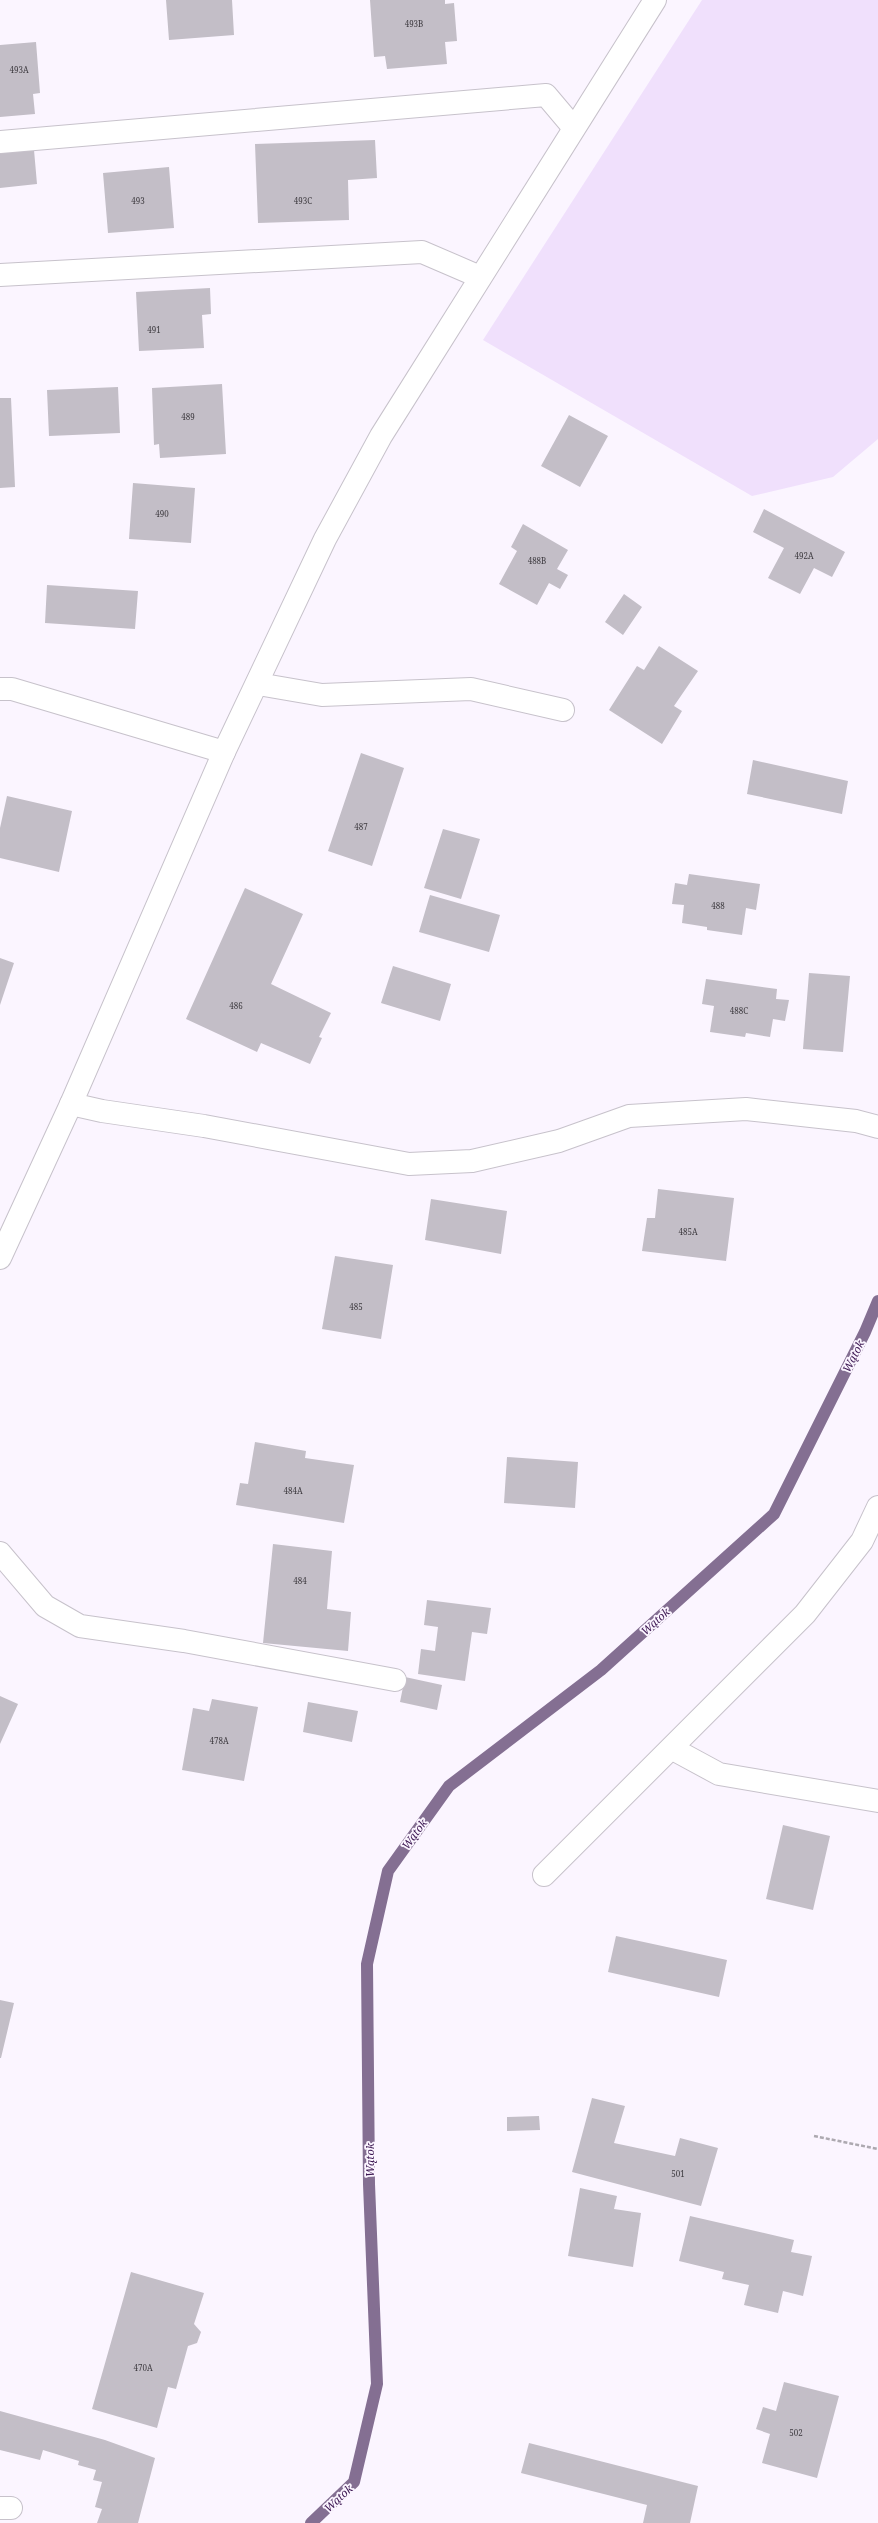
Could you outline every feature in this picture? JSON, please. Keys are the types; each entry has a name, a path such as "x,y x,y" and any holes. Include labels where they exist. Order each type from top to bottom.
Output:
{"street":[{"path":"0,1258 71,1104 224,752 258,684 325,540 381,436 573,127 655,0"},
{"path":"0,142 546,96 573,127"},
{"path":"0,275 422,252 480,277"},
{"path":"258,684 322,694 471,689 563,710"},
{"path":"0,689 12,689 224,752"},
{"path":"71,1104 102,1112 204,1126 409,1164 472,1162 559,1141 629,1116 746,1109 873,1126"},
{"path":"544,1875 804,1614 862,1541 878,1507"},
{"path":"0,1553 45,1606 80,1626 184,1641 395,1680"},
{"path":"671,1748 719,1774 878,1801"}],"path":[{"path":"814,2136 878,2149"}],"shaded area":[{"path":"702,0 878,0 878,439 833,477 752,496 483,340"}],"building":[{"path":"166,0 232,0 234,35 169,40"},
{"path":"370,0 445,0 445,4 454,3 457,41 445,42 447,64 387,69 385,56 374,57"},
{"path":"36,42 40,93 33,94 35,114 0,117 0,45"},
{"path":"375,140 377,178 348,180 349,220 258,223 255,144"},
{"path":"34,150 37,184 0,188 0,153"},
{"path":"169,167 174,228 108,233 103,173"},
{"path":"210,288 211,314 202,315 204,348 139,351 136,292"},
{"path":"222,384 226,454 160,458 159,444 154,445 152,388"},
{"path":"118,387 120,433 49,436 47,390"},
{"path":"0,398 11,398 15,487 0,488"},
{"path":"569,415 608,436 580,487 541,466"},
{"path":"133,483 195,488 191,543 129,539"},
{"path":"764,509 845,552 832,577 814,568 800,594 768,578 784,548 753,532"},
{"path":"523,524 568,550 557,569 568,575 560,589 549,583 537,605 499,584 517,551 511,547"},
{"path":"47,585 138,591 135,629 45,623"},
{"path":"624,594 642,607 623,635 605,622"},
{"path":"659,646 698,671 674,706 682,711 662,744 609,710 637,666 644,670"},
{"path":"361,753 404,768 372,866 328,851"},
{"path":"753,760 848,781 842,814 747,794"},
{"path":"7,796 72,811 59,872 0,858 0,828"},
{"path":"443,829 480,839 461,899 424,888"},
{"path":"689,874 760,884 756,910 746,908 742,935 707,930 707,927 682,923 684,905 672,904 675,883 687,885"},
{"path":"245,888 303,914 271,984 331,1013 319,1037 322,1038 310,1064 261,1043 257,1052 186,1019"},
{"path":"430,895 500,915 489,952 419,932"},
{"path":"0,958 14,963 0,1005"},
{"path":"393,966 451,984 440,1021 381,1003"},
{"path":"809,973 850,976 843,1052 803,1049"},
{"path":"706,979 777,989 776,999 789,1000 785,1021 773,1019 770,1037 746,1033 745,1037 710,1032 714,1006 702,1004"},
{"path":"658,1189 734,1198 726,1261 642,1251 647,1218 655,1218"},
{"path":"431,1199 507,1211 501,1254 425,1240"},
{"path":"335,1256 393,1265 381,1339 322,1329"},
{"path":"255,1442 306,1451 305,1458 354,1465 344,1523 236,1505 240,1483 248,1484"},
{"path":"507,1457 578,1462 575,1508 504,1503"},
{"path":"273,1544 332,1551 327,1609 351,1612 348,1651 263,1643"},
{"path":"427,1600 491,1608 487,1634 472,1632 465,1681 418,1674 421,1649 435,1651 438,1627 424,1625"},
{"path":"405,1677 442,1685 437,1710 400,1702"},
{"path":"0,1696 18,1704 0,1744"},
{"path":"212,1699 258,1707 244,1781 182,1770 193,1708 209,1711"},
{"path":"308,1702 358,1711 352,1742 303,1732"},
{"path":"783,1825 830,1836 813,1910 766,1899"},
{"path":"616,1936 727,1960 719,1997 608,1972"},
{"path":"0,2000 14,2003 1,2058 0,2058"},
{"path":"592,2098 625,2106 614,2143 675,2156 680,2138 718,2148 701,2206 572,2172"},
{"path":"539,2116 540,2130 507,2131 507,2117"},
{"path":"580,2188 617,2196 614,2209 641,2213 633,2267 568,2256"},
{"path":"690,2216 794,2240 791,2252 812,2256 803,2296 783,2291 778,2313 744,2305 749,2285 722,2279 724,2272 679,2261"},
{"path":"131,2272 204,2293 194,2324 201,2332 197,2343 188,2346 176,2389 168,2387 157,2428 92,2409"},
{"path":"784,2382 839,2396 817,2478 762,2463 770,2434 756,2429 763,2407 776,2411"},
{"path":"0,2411 105,2440 155,2458 138,2523 97,2523 102,2509 95,2507 102,2482 93,2480 96,2470 78,2465 79,2461 43,2450 40,2460 0,2450"},
{"path":"529,2443 698,2486 690,2523 643,2523 647,2505 521,2473"}],"waterway":[{"name":"Wątok","path":"311,2523 354,2482 377,2384 369,2184 367,1964 388,1871 449,1786 601,1670 774,1514 865,1332 878,1301"}]}
